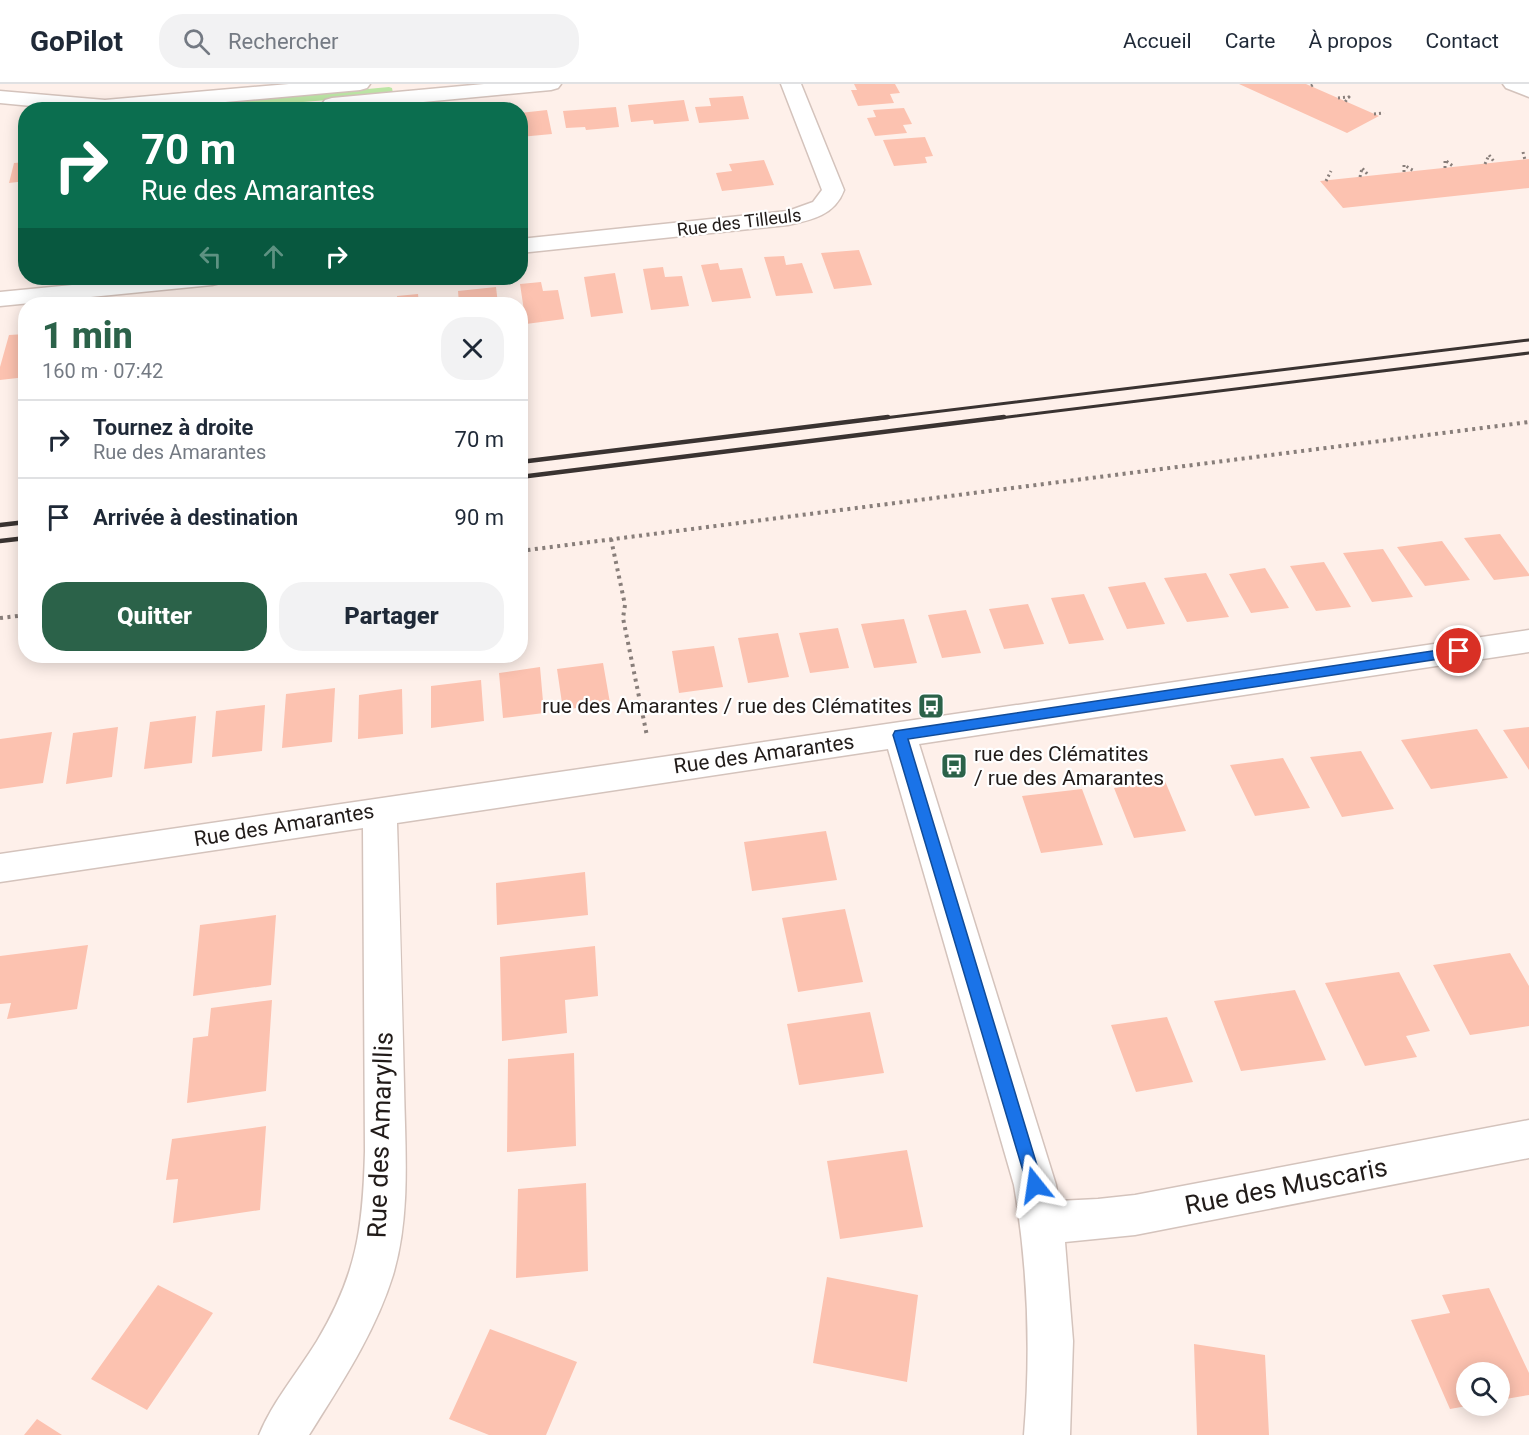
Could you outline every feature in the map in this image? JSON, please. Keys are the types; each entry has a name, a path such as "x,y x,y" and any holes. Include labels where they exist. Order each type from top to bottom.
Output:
{"street":[{"path":"151,102 360,84"},
{"path":"334,102 449,88 551,84"},
{"name":"Rue des Tilleuls","path":"528,245 788,218 817,209 829,198 832,190 791,84"},
{"path":"1513,84 1529,91"},
{"path":"0,98 52,102"},
{"path":"29,297 145,285"},
{"path":"0,300 18,298"},
{"name":"Rue des Amarantes","path":"0,868 1529,641"},
{"path":"900,735 1023,1138 1042,1222 1052,1365 1047,1435"},
{"name":"Rue des Amaryllis","path":"282,1435 335,1349 358,1306 371,1274 378,1242 384,1161 380,810"},
{"name":"Rue des Muscaris","path":"1042,1222 1098,1220 1135,1215 1529,1139"}],"path":[{"path":"1338,98 1349,97 1345,102"},
{"path":"1374,114 1384,113"},
{"path":"1523,152 1526,160"},
{"path":"1485,164 1489,155 1495,163"},
{"path":"1445,168 1445,160 1455,167"},
{"path":"1404,172 1404,165 1414,171"},
{"path":"1360,177 1362,168 1369,176"},
{"path":"1326,181 1331,171"},
{"path":"528,550 1529,422"},
{"path":"611,539 625,605 623,618 648,745"},
{"path":"0,618 18,616"}],"green space":[{"path":"389,87 392,88 393,93 304,102 228,102"}],"building":[{"path":"854,84 895,84 900,93 890,94 894,103 858,106 851,90 857,90"},
{"path":"1239,84 1306,84 1379,116 1347,133"},
{"path":"743,96 749,119 699,123 695,107 711,106 709,98"},
{"path":"684,100 689,121 654,124 653,120 631,122 628,105"},
{"path":"616,107 619,127 586,130 585,127 566,128 563,111"},
{"path":"904,108 912,124 903,125 907,133 875,136 867,118 876,117 873,110"},
{"path":"547,110 552,134 528,136 528,112"},
{"path":"925,137 933,156 925,157 927,163 894,166 883,140"},
{"path":"1529,159 1529,188 1343,208 1320,181"},
{"path":"764,160 774,185 722,191 716,173 732,171 729,164"},
{"path":"14,163 18,163 18,182 9,183"},
{"path":"859,250 872,285 834,289 821,253"},
{"path":"784,256 786,265 802,263 813,293 776,296 764,257"},
{"path":"718,263 720,270 742,268 751,298 712,302 701,265"},
{"path":"663,267 665,277 682,276 689,306 651,310 643,269"},
{"path":"615,273 623,313 591,317 584,277"},
{"path":"541,282 543,291 558,290 564,319 528,324 528,297 522,297 520,285"},
{"path":"496,287 497,297 458,297 458,291"},
{"path":"418,294 418,297 397,297"},
{"path":"18,334 18,378 0,380 0,367 9,335"},
{"path":"1500,534 1529,576 1494,580 1464,538"},
{"path":"1442,541 1470,580 1425,586 1397,547"},
{"path":"1383,549 1413,597 1372,602 1343,553"},
{"path":"1324,562 1351,607 1316,611 1290,566"},
{"path":"1265,568 1289,608 1251,613 1229,574"},
{"path":"1206,573 1229,617 1187,622 1164,578"},
{"path":"1145,582 1165,624 1127,629 1108,587"},
{"path":"1084,594 1104,640 1069,644 1051,598"},
{"path":"1028,604 1044,644 1004,649 989,609"},
{"path":"966,610 981,653 942,658 928,615"},
{"path":"904,619 917,663 874,668 861,624"},
{"path":"838,628 849,668 810,673 799,633"},
{"path":"778,633 789,677 748,683 738,638"},
{"path":"714,646 723,687 679,693 672,651"},
{"path":"603,663 610,703 563,710 557,669"},
{"path":"540,667 544,713 503,718 499,673"},
{"path":"481,680 484,721 431,728 431,686"},
{"path":"335,688 332,742 282,748 286,694"},
{"path":"402,689 403,734 358,739 359,695"},
{"path":"265,705 262,751 212,757 216,711"},
{"path":"196,716 192,763 144,769 150,722"},
{"path":"118,727 112,777 66,784 73,733"},
{"path":"1529,727 1529,770 1503,730"},
{"path":"1477,729 1508,778 1431,789 1401,740"},
{"path":"52,732 43,783 0,789 0,739"},
{"path":"1361,751 1394,809 1342,817 1310,757"},
{"path":"1283,758 1310,808 1255,816 1230,765"},
{"path":"1165,781 1186,831 1134,838 1114,788"},
{"path":"1082,789 1103,845 1041,853 1022,796"},
{"path":"826,831 837,880 752,891 744,842"},
{"path":"585,872 588,915 497,925 496,883"},
{"path":"845,909 863,982 798,992 782,918"},
{"path":"276,915 271,985 193,996 200,925"},
{"path":"88,945 77,1009 7,1019 11,1003 0,1004 0,956"},
{"path":"595,946 598,996 565,1000 567,1033 502,1041 500,957"},
{"path":"1510,953 1529,986 1529,1026 1470,1035 1433,965"},
{"path":"1399,972 1430,1031 1406,1036 1417,1057 1365,1066 1325,983"},
{"path":"1295,990 1326,1060 1241,1071 1214,1001"},
{"path":"272,1000 266,1091 187,1103 193,1038 208,1036 211,1008"},
{"path":"870,1012 884,1073 799,1085 787,1024"},
{"path":"1167,1017 1193,1082 1136,1092 1111,1025"},
{"path":"574,1053 576,1146 507,1152 508,1059"},
{"path":"266,1126 260,1210 173,1223 178,1179 166,1180 172,1139"},
{"path":"907,1150 923,1227 840,1239 827,1161"},
{"path":"586,1183 588,1271 516,1278 518,1189"},
{"path":"827,1277 918,1295 907,1382 813,1363"},
{"path":"158,1285 213,1313 147,1410 91,1379"},
{"path":"1489,1288 1529,1373 1529,1395 1510,1398 1510,1362 1456,1362 1456,1408 1450,1409 1411,1320 1450,1313 1442,1295"},
{"path":"490,1329 577,1362 546,1435 489,1435 449,1419"},
{"path":"1194,1344 1265,1355 1269,1435 1197,1435"},
{"path":"37,1419 62,1435 24,1435"}],"railway":[{"path":"876,419 1529,340"},
{"path":"992,419 1529,353"},
{"path":"528,461 888,417"},
{"path":"528,476 1004,417"},
{"path":"0,525 18,523"},
{"path":"0,541 18,539"}],"place":[{"name":"rue des Amarantes / rue des Clématites","path":"931,706"},
{"name":"rue des Clématites / rue des Amarantes","path":"954,766"}],"route":[{"path":"1035,1185 1023,1138 900,735 1459,651"}]}
